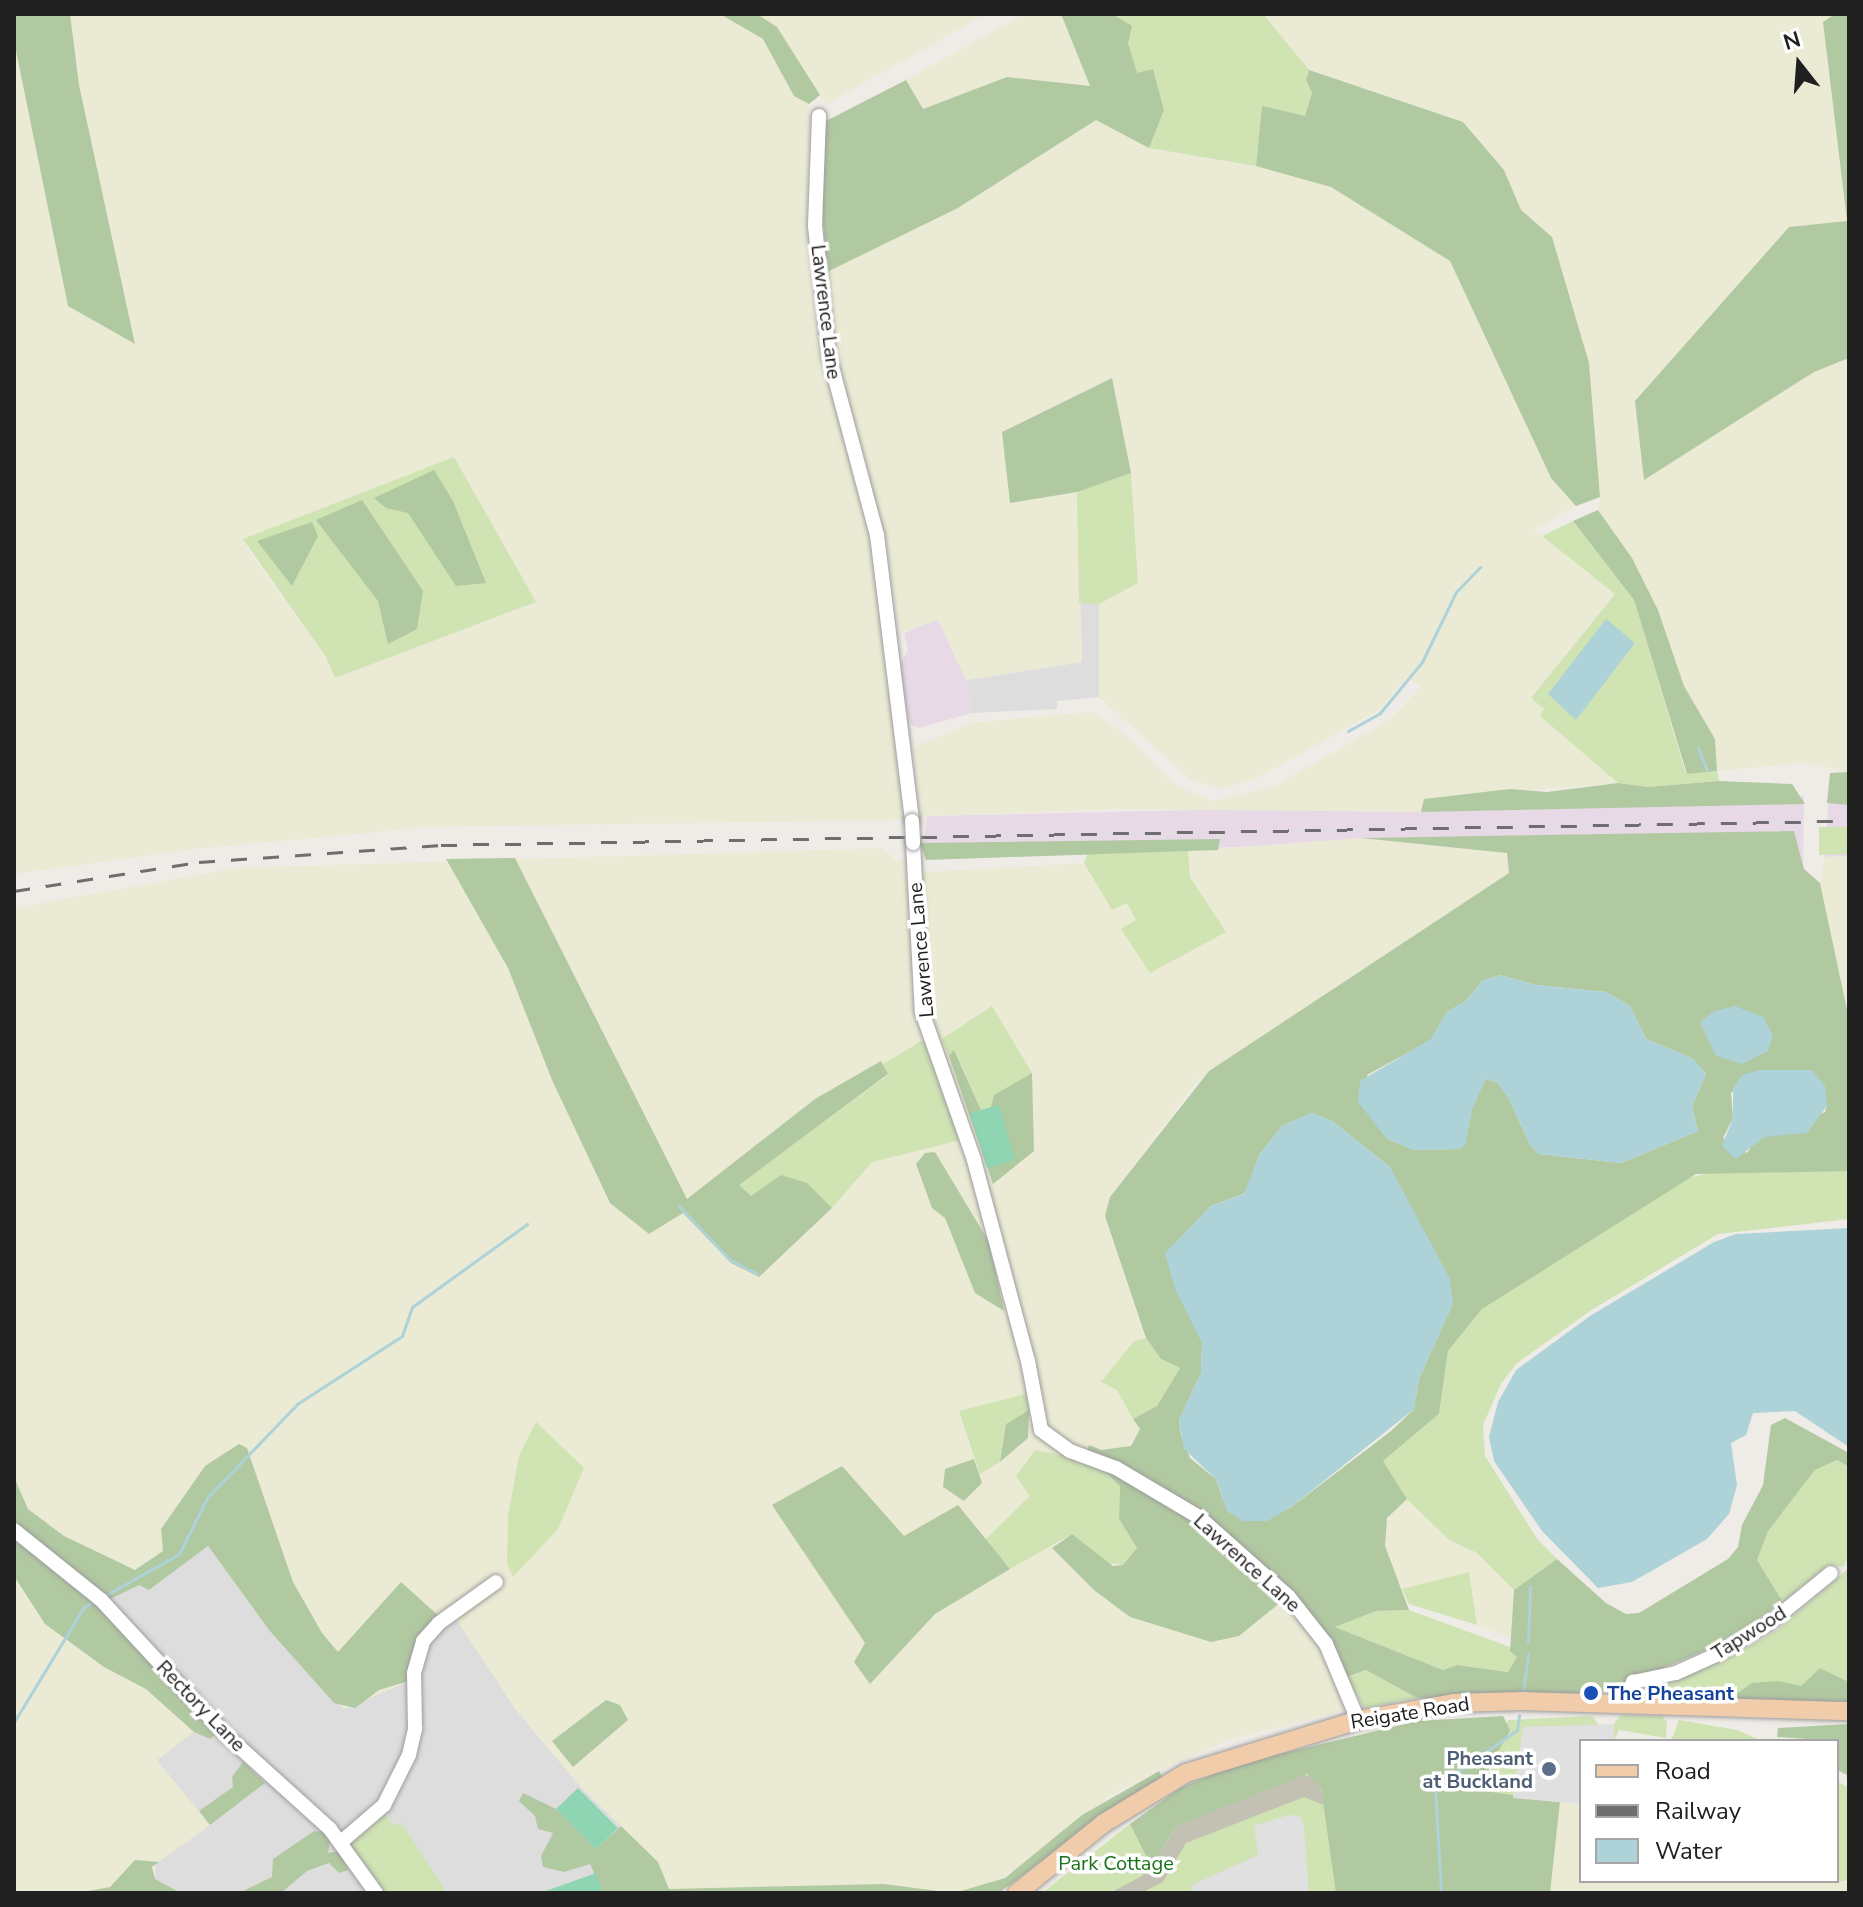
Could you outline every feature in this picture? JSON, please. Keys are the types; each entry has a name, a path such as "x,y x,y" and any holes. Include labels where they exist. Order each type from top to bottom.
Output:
{"main road":[{"name":"Reigate Road","path":"1017,1893 1104,1823 1186,1773 1358,1720 1453,1703 1628,1703 1849,1711"}],"street":[{"name":"Lawrence Lane","path":"819,116 815,226 829,356 879,549 912,821 922,1012 974,1160 1028,1361 1041,1430 1070,1451 1116,1468 1199,1517 1289,1597 1326,1644 1358,1720"},
{"name":"Rectory Lane","path":"14,1530 101,1600 226,1735 341,1842 376,1893"},
{"name":"Tapwood","path":"1628,1703 1633,1682 1676,1673 1718,1654 1771,1622 1831,1573"},
{"path":"341,1842 384,1805 415,1735 414,1673 423,1641 496,1582"}],"shaded area":[{"path":"1131,473 1099,604 1099,697 1057,701 1057,709 972,713 966,680 1082,662 1077,492"},
{"path":"938,619 966,680 972,713 919,728 910,724 904,696 900,663 908,651 904,633"},
{"path":"1849,772 1849,856 1825,857 1830,773"},
{"path":"1804,796 1803,865 1319,843 1087,854 923,852 927,816"},
{"path":"14,1524 108,1600 208,1546 269,1630 344,1709 409,1681 419,1640 450,1610 517,1711 581,1787 658,1862 671,1893 181,1893 155,1879 157,1759 194,1732 14,1651"},
{"name":"Pheasant at Buckland","path":"1614,1724 1614,1739 1579,1739 1579,1804 1513,1798 1523,1727"},
{"path":"1298,1773 1317,1778 1321,1788 1336,1893 1110,1893 1152,1868 1176,1826"},
{"path":"1289,1815 1300,1816 1304,1827 1309,1893 1191,1893 1192,1885 1258,1855 1254,1826"}],"green space":[{"path":"14,14 70,14 79,85 135,344 68,306 14,41"},
{"path":"70,14 986,14 825,105 820,95 809,104 807,255 817,335 877,562 904,820 432,827 204,848 14,874 14,41 68,306 135,343 79,85","holes":["246,547 536,602 335,678 326,657"]},
{"path":"720,14 757,14 777,27 820,95 809,104 794,96 763,39"},
{"path":"1024,14 1061,14 1090,87 1007,77 923,109 906,80"},
{"path":"1061,14 1112,14 1132,26 1128,43 1137,73 1153,69 1164,110 1149,148 1096,120 958,208 827,272 821,191 826,121 906,80 923,109 1007,77 1090,86"},
{"path":"1112,14 1263,14 1309,70 1306,80 1312,93 1305,116 1262,107 1256,166 1149,148 1164,110 1153,69 1137,74"},
{"path":"1263,14 1835,14 1823,22 1847,221 1814,372 1849,358 1849,772 1802,763 1717,771 1715,739 1684,686 1658,610 1632,558 1598,510 1600,497 1552,237 1521,210 1504,170 1463,122 1309,70"},
{"path":"1835,14 1849,14 1849,358 1814,372 1644,480 1635,401 1789,227 1847,221 1823,22"},
{"path":"1309,70 1463,122 1504,170 1521,210 1552,237 1589,363 1600,497 1576,506 1551,478 1450,261 1331,187 1256,166 1262,106 1305,116 1312,93 1306,80"},
{"path":"1097,120 1149,148 1256,166 1331,187 1450,261 1551,477 1576,506 1534,530 1615,593 1531,698 1545,709 1540,716 1618,783 1424,799 1421,812 1127,809 927,816 920,821 914,747 976,722 1092,712 1130,738 1174,784 1212,801 1275,786 1389,720 1421,687 1407,677 1379,710 1257,778 1223,789 1192,781 1099,697 1099,604 1138,583 1131,473 1112,379 1010,502 1077,492 1082,662 966,680 938,620 900,633 886,542 844,389 827,272 958,208"},
{"path":"1112,378 1131,473 1077,492 1010,503 1002,432"},
{"path":"454,457 536,602 335,678 326,657 243,539"},
{"path":"434,470 453,501 486,583 456,586 408,513 386,508 374,498"},
{"path":"1131,473 1138,583 1099,604 1079,603 1077,492"},
{"path":"362,500 423,591 417,629 388,644 378,601 316,520"},
{"path":"1598,510 1632,558 1658,610 1684,686 1715,739 1717,771 1687,774 1634,600 1573,521"},
{"path":"1573,521 1634,600 1686,774 1717,771 1719,781 1648,787 1618,783 1540,716 1544,709 1531,698 1615,594 1542,536"},
{"path":"312,522 318,536 292,586 257,541"},
{"path":"1849,772 1849,805 1827,803 1830,773"},
{"path":"1719,781 1792,784 1805,804 1421,812 1424,799 1510,789 1547,792 1618,783 1648,787"},
{"path":"1819,827 1849,827 1849,854 1819,855"},
{"path":"1794,831 1804,869 1820,883 1849,1019 1849,1171 1696,1174 1482,1309 1448,1351 1439,1414 1383,1461 1407,1499 1387,1518 1385,1546 1409,1610 1376,1611 1335,1627 1443,1670 1457,1665 1508,1672 1517,1657 1510,1651 1514,1590 1557,1559 1606,1603 1626,1614 1639,1613 1728,1559 1738,1547 1742,1525 1763,1485 1771,1425 1785,1418 1849,1453 1849,1467 1837,1460 1815,1470 1768,1531 1757,1560 1783,1602 1723,1643 1605,1692 1417,1698 1366,1670 1347,1677 1291,1594 1239,1636 1211,1642 1130,1617 1094,1590 1052,1548 1072,1534 1113,1566 1123,1565 1137,1548 1119,1519 1120,1486 1086,1454 1089,1445 1101,1450 1131,1446 1140,1429 1133,1419 1157,1406 1180,1368 1161,1359 1146,1338 1105,1216 1110,1197 1209,1071 1509,873 1507,853 1361,838","holes":["1500,975 1536,985 1606,992 1630,1006 1646,1039 1692,1058 1706,1074 1692,1106 1698,1131 1621,1163 1539,1154 1530,1145 1509,1099 1497,1082 1485,1079 1472,1109 1465,1144 1459,1149 1414,1150 1386,1138 1367,1075 1431,1040 1447,1012 1466,1001 1482,981","1759,1070 1805,1070 1827,1106 1825,1112 1756,1140 1747,1153 1723,1138 1733,1118 1731,1093","1312,1113 1332,1121 1390,1167 1453,1303 1419,1379 1414,1409 1391,1431 1290,1508 1223,1500 1216,1479 1190,1458 1179,1420 1201,1373 1202,1343 1166,1253 1211,1206 1243,1194 1251,1186 1259,1155 1282,1126"]},
{"path":"1361,838 1507,853 1509,873 1199,1079 1110,1197 1105,1217 1146,1338 1134,1341 1117,1390 1141,1429 1053,1548 1130,1617 1210,1642 1239,1636 1286,1599 1324,1645 1349,1709 1226,1741 1168,1766 1110,1796 1025,1864 985,1887 954,1893 884,1884 668,1889 658,1862 581,1787 517,1711 450,1610 440,1617 409,1681 344,1709 269,1630 208,1546 164,1551 135,1571 64,1536 28,1509 14,1477 14,908 236,868 883,848 895,860 907,859 909,873 1084,863 1112,910 1127,903 1136,920 1122,929 1226,932 1190,877 1188,851","holes":["958,1505 1010,1569 857,1653"]},
{"path":"1220,839 1218,850 926,860 920,843"},
{"path":"1188,851 1190,877 1226,932 1150,973 1121,929 1136,920 1127,903 1112,910 1084,863 1087,854"},
{"path":"1849,856 1849,1019 1820,883 1825,857"},
{"path":"515,858 687,1199 815,1099 881,1061 888,1074 739,1185 751,1196 781,1175 807,1183 832,1208 759,1277 731,1263 683,1213 649,1234 610,1203 552,1080 508,968 446,859"},
{"path":"992,1006 1032,1073 994,1095 991,1107 981,1110 954,1051 949,1056 942,1039"},
{"path":"925,1039 961,1140 872,1162 832,1208 807,1183 751,1196 738,1185 888,1075 883,1064"},
{"path":"954,1050 981,1110 970,1114 998,1105 991,1107 994,1095 1032,1073 1034,1151 993,1184 949,1056"},
{"path":"999,1105 1015,1160 987,1168 970,1113"},
{"path":"935,1152 989,1242 1004,1311 975,1293 945,1218 932,1208 916,1164 925,1153"},
{"path":"1718,1171 1849,1171 1849,1219 1718,1234 1593,1309 1517,1363 1501,1384 1483,1425 1485,1456 1538,1540 1557,1559 1514,1590 1477,1553 1449,1540 1407,1499 1383,1461 1439,1414 1448,1351 1482,1309 1682,1179"},
{"path":"1146,1338 1161,1359 1180,1368 1157,1406 1133,1419 1117,1390 1101,1382 1134,1341"},
{"path":"1026,1394 1029,1410 1006,1424 1000,1462 980,1474 959,1411"},
{"path":"1029,1410 1028,1438 1000,1462 1006,1424"},
{"path":"536,1422 584,1468 558,1529 513,1577 507,1564 508,1516 519,1456"},
{"path":"239,1444 247,1448 293,1582 322,1633 338,1652 401,1582 440,1617 409,1681 379,1690 355,1708 334,1703 269,1630 208,1546 149,1590 139,1585 108,1600 14,1524 14,1477 28,1509 64,1536 135,1570 163,1551 161,1529 205,1466"},
{"path":"1035,1450 1092,1461 1120,1486 1119,1519 1137,1548 1123,1565 1105,1563 1072,1534 1010,1569 985,1540 1030,1496 1016,1476"},
{"path":"974,1459 982,1483 964,1501 943,1487 945,1469"},
{"path":"1837,1460 1849,1467 1849,1555 1843,1567 1828,1565 1783,1602 1757,1560 1768,1530 1815,1470"},
{"path":"842,1466 904,1536 958,1505 1010,1569 935,1614 870,1684 854,1662 865,1643 772,1505"},
{"path":"1407,1499 1449,1540 1477,1553 1514,1590 1513,1639 1477,1625 1469,1573 1402,1589 1386,1554 1385,1527 1391,1511"},
{"path":"14,1536 101,1607 217,1734 210,1739 194,1732 146,1689 104,1667 45,1624 14,1576"},
{"path":"1849,1568 1849,1682 1820,1668 1801,1686 1735,1703 1653,1695 1650,1689 1656,1684 1722,1662 1776,1631"},
{"path":"1469,1572 1477,1625 1409,1604 1402,1589"},
{"path":"14,1576 46,1624 104,1667 146,1689 194,1732 157,1760 210,1825 159,1862 135,1860 110,1887 77,1893 14,1893"},
{"path":"1409,1610 1510,1647 1517,1657 1508,1672 1457,1665 1443,1670 1335,1627 1376,1611"},
{"path":"1820,1668 1849,1682 1849,1706 1735,1703 1735,1695 1752,1683 1779,1681 1801,1686"},
{"path":"1366,1670 1417,1698 1364,1708 1347,1678"},
{"path":"606,1700 620,1705 628,1720 573,1767 552,1741"},
{"path":"1621,1715 1662,1716 1667,1722 1666,1738 1619,1730 1614,1739 1614,1724"},
{"path":"1503,1716 1510,1730 1478,1790 1560,1802 1550,1893 1336,1893 1321,1788 1307,1774 1176,1826 1152,1868 1130,1824 1180,1788 1238,1764 1418,1721"},
{"path":"1592,1716 1599,1725 1524,1728 1513,1798 1481,1794 1479,1786 1493,1766 1508,1720"},
{"path":"1679,1720 1737,1730 1757,1739 1672,1739"},
{"path":"1849,1724 1849,1776 1839,1771 1839,1739 1777,1737 1778,1728"},
{"path":"243,1762 265,1783 210,1825 199,1811 233,1787 232,1777"},
{"path":"1159,1771 1163,1778 1089,1825 999,1893 954,1893 1005,1878 1082,1815"},
{"path":"1839,1782 1849,1788 1849,1880 1839,1881"},
{"path":"578,1788 618,1828 596,1849 556,1809"},
{"path":"523,1793 556,1809 596,1849 621,1826 658,1862 669,1889 884,1884 954,1893 603,1893 590,1864 564,1872 543,1867 541,1856 553,1833 538,1829 535,1816 519,1801"},
{"path":"1304,1797 1324,1805 1336,1893 1141,1893 1163,1882 1186,1843"},
{"path":"1560,1802 1579,1804 1579,1883 1839,1883 1839,1880 1849,1880 1849,1893 1550,1893"},
{"path":"383,1811 394,1826 401,1822 447,1893 385,1893 374,1887 348,1848"},
{"name":"Park Cottage","path":"1130,1824 1152,1868 1110,1893 1042,1893"},
{"path":"314,1831 324,1832 330,1842 328,1853 339,1851 348,1870 339,1873 329,1863 307,1871 281,1893 239,1893 272,1877 273,1859"},
{"path":"135,1860 159,1862 152,1867 155,1879 181,1893 77,1893 110,1887"},
{"path":"596,1873 603,1893 543,1893 543,1892"}],"water":[{"path":"1606,619 1635,643 1576,720 1548,694"},
{"path":"1500,975 1536,985 1606,992 1630,1006 1646,1039 1692,1058 1706,1074 1692,1106 1698,1131 1621,1163 1539,1154 1530,1145 1509,1099 1497,1082 1486,1079 1472,1109 1466,1144 1459,1149 1414,1150 1386,1138 1358,1102 1360,1081 1431,1039 1447,1012 1466,1001 1482,981"},
{"path":"1735,1006 1763,1017 1773,1035 1768,1051 1742,1064 1716,1056 1700,1023 1712,1012"},
{"path":"1759,1070 1812,1070 1825,1086 1827,1106 1807,1133 1764,1137 1736,1159 1722,1146 1733,1118 1733,1088 1742,1075"},
{"path":"1312,1113 1332,1121 1390,1167 1450,1279 1453,1303 1419,1379 1414,1409 1290,1508 1267,1521 1243,1521 1227,1511 1216,1479 1184,1449 1179,1420 1201,1373 1202,1343 1175,1289 1165,1253 1211,1206 1244,1194 1259,1155 1282,1126"},
{"path":"1849,1228 1849,1447 1795,1411 1753,1413 1746,1435 1731,1443 1737,1485 1729,1514 1707,1539 1632,1582 1598,1588 1542,1531 1494,1461 1489,1437 1498,1402 1516,1370 1590,1316 1714,1242 1736,1234"}],"waterway":[{"path":"1348,731 1380,713 1422,662 1456,592 1480,567"},
{"path":"1698,748 1707,770"},
{"path":"679,1206 730,1260 757,1274"},
{"path":"106,1595 179,1554 207,1498 297,1404 402,1336 412,1307 527,1224"},
{"path":"1528,1642 1530,1587"},
{"path":"14,1722 84,1607 93,1602"},
{"path":"1523,1691 1528,1654"},
{"path":"1441,1893 1435,1787 1517,1730 1519,1715"}],"railway":[{"path":"14,891 199,862 441,845 1849,821"}],"place":[{"name":"The Pheasant","path":"1591,1693"},
{"name":"Pheasant at Buckland","path":"1549,1769"}]}
